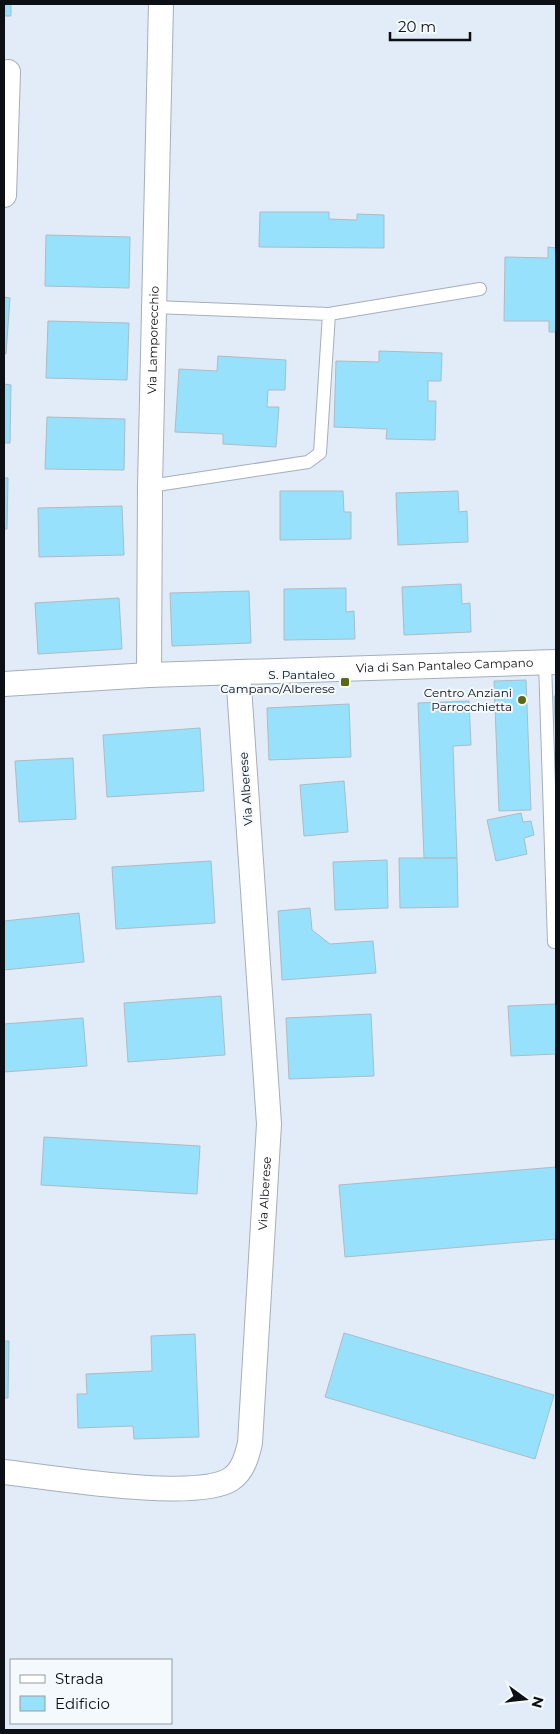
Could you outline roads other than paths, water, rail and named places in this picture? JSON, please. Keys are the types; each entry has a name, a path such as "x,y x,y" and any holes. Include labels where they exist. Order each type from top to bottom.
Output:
{"street":[{"name":"Via Lamporecchio","path":"149,675 150,486 161,4"},
{"path":"4,196 8,72"},
{"name":"Via di San Pantaleo Campano","path":"4,684 149,675 550,662"},
{"name":"Via Alberese","path":"4,1472 160,1489 205,1487 229,1481 242,1467 246,1457 250,1443 269,1124 238,672"}],"lane":[{"path":"154,307 329,314 480,290"},
{"path":"150,486 308,462 320,453 329,314"},
{"path":"550,662 555,942"}],"place":[{"name":"S. Pantaleo Campano/Alberese","path":"345,682"},
{"name":"Centro Anziani Parrocchietta","path":"522,700"}]}
